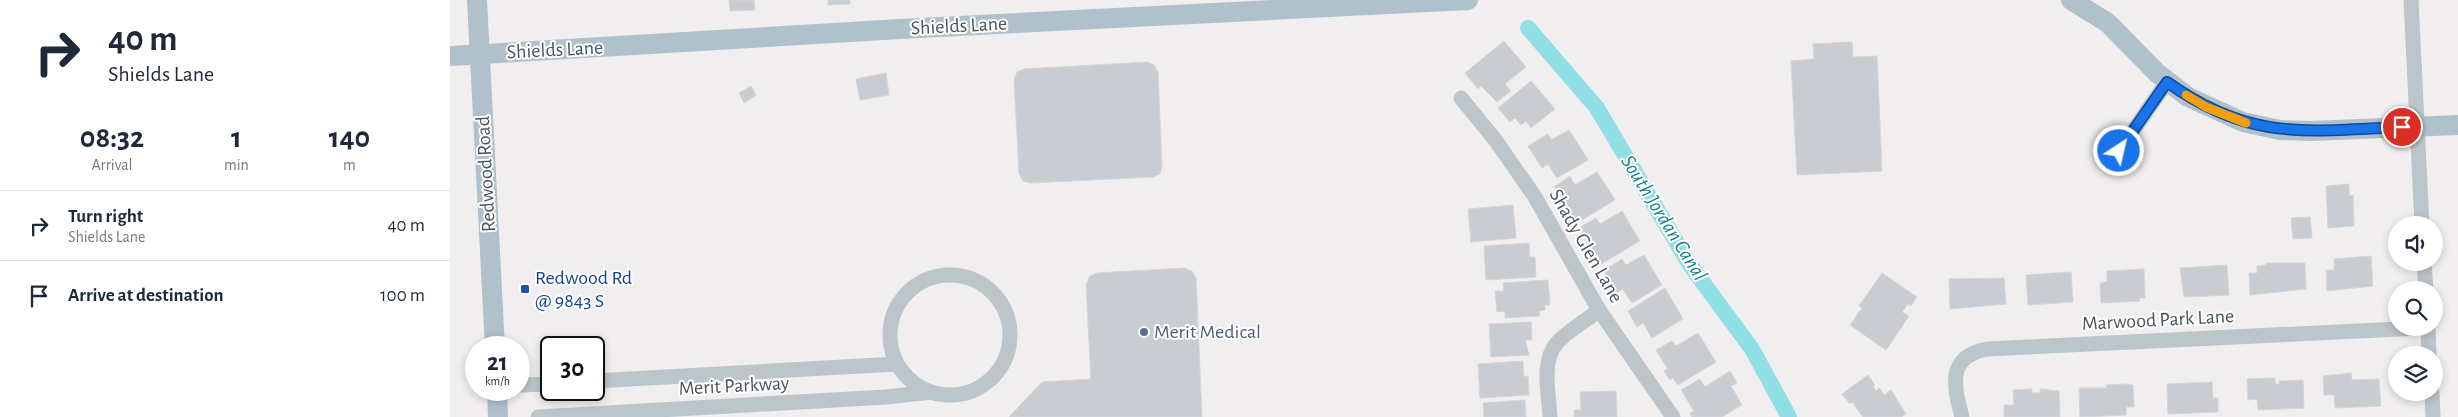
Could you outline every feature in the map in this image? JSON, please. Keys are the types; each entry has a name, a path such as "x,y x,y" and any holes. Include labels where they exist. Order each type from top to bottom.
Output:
{"main road":[{"name":"Redwood Road","path":"477,0 494,336"},
{"name":"Shields Lane","path":"450,56 890,30 1468,0"},
{"path":"2071,0 2108,23 2167,82 2188,97 2224,115 2280,130 2311,131 2458,125"},
{"path":"497,401 498,417"}],"street":[{"path":"2411,0 2422,216"},
{"path":"2119,151 2167,82"},
{"name":"Shady Glen Lane","path":"1460,98 1496,141 1535,197 1600,310 1673,417"},
{"name":"Merit Parkway","path":"538,417 886,397 931,392 948,395 964,393 979,387 993,377 1003,364 1009,349 1010,332 1004,308 994,294 980,283 964,276 946,275 929,278 914,287 902,299 894,314 890,340 897,364 912,381 931,392"},
{"path":"1550,417 1548,365 1550,354 1556,344 1565,336 1600,310"},
{"name":"Marwood Park Lane","path":"1962,417 1955,392 1956,372 1968,356 1987,349 2388,330"},
{"name":"Merit Parkway","path":"605,380 897,364"},
{"path":"2432,401 2433,417"}],"building":[{"path":"729,0 754,0 755,10 730,11"},
{"path":"828,0 850,0 850,4 828,5"},
{"path":"1504,41 1526,67 1505,84 1511,91 1497,102 1481,86 1478,89 1465,73"},
{"path":"1852,42 1853,57 1877,56 1882,171 1797,175 1791,61 1814,59 1813,44"},
{"path":"1147,62 1154,65 1158,72 1162,166 1160,174 1153,177 1030,183 1023,181 1019,173 1014,80 1017,72 1024,69"},
{"path":"886,73 889,95 860,100 856,79"},
{"path":"1531,81 1555,109 1531,128 1526,121 1521,125 1515,118 1510,122 1498,108"},
{"path":"751,86 756,95 744,103 739,93"},
{"path":"1569,130 1588,160 1557,178 1548,164 1542,168 1528,146 1548,134 1551,140"},
{"path":"1597,172 1615,200 1572,226 1562,209 1566,207 1554,187 1570,176 1575,185"},
{"path":"2349,184 2349,196 2353,195 2354,226 2328,228 2326,186"},
{"path":"1513,205 1516,238 1471,242 1468,209"},
{"path":"1622,211 1640,241 1601,264 1579,228 1596,218 1600,224"},
{"path":"2310,217 2312,238 2293,239 2291,218"},
{"path":"1529,243 1530,257 1535,257 1536,277 1486,280 1484,246"},
{"path":"1644,255 1662,285 1632,303 1623,289 1616,293 1603,271 1622,259 1626,265"},
{"path":"2371,256 2373,286 2327,291 2326,270 2334,270 2334,259"},
{"path":"2266,263 2305,263 2306,289 2250,295 2249,273 2257,273 2257,266 2266,265"},
{"path":"2227,265 2229,295 2184,297 2180,268"},
{"name":"Merit Medical","path":"1184,268 1192,271 1196,278 1202,417 1009,417 1042,382 1091,379 1086,285 1089,277 1097,273"},
{"path":"2144,269 2145,298 2139,298 2140,301 2101,303 2100,283 2107,282 2107,271"},
{"path":"2071,272 2073,302 2028,305 2026,275"},
{"path":"1882,273 1917,297 1911,306 1908,304 1902,312 1909,316 1886,350 1850,325 1862,308 1859,306"},
{"path":"2004,278 2006,304 1950,309 1949,279"},
{"path":"1548,280 1550,305 1545,305 1545,310 1539,311 1540,316 1505,318 1505,311 1497,312 1495,291 1504,291 1503,283"},
{"path":"1665,288 1683,319 1652,338 1643,323 1637,327 1628,311"},
{"path":"1531,322 1532,340 1525,340 1529,355 1491,357 1489,324"},
{"path":"1698,333 1716,362 1678,385 1673,378 1670,380 1664,371 1668,369 1656,350 1672,341 1676,346"},
{"path":"1523,361 1524,377 1528,376 1529,395 1480,398 1478,364"},
{"path":"1730,371 1737,383 1731,386 1742,405 1722,417 1692,417 1690,413 1694,411 1681,390 1700,379 1705,387"},
{"path":"2351,373 2352,380 2379,379 2381,406 2335,408 2334,395 2324,395 2323,376"},
{"path":"1868,375 1875,385 1873,386 1876,391 1879,388 1884,395 1891,390 1906,414 1901,417 1863,417 1852,402 1850,404 1842,394"},
{"path":"2275,378 2275,384 2280,384 2279,381 2303,380 2304,408 2258,410 2257,399 2248,400 2247,379"},
{"path":"2212,382 2213,398 2218,398 2218,412 2168,414 2167,384"},
{"path":"2106,385 2133,385 2134,407 2126,407 2126,415 2080,417 2079,388 2107,388"},
{"path":"2032,389 2032,393 2040,393 2040,389 2059,391 2060,417 2004,417 2004,405 2014,405 2013,390"},
{"path":"1616,391 1617,417 1574,417 1574,410 1581,410 1580,392"},
{"path":"1525,400 1526,417 1484,417 1483,403"}],"waterway":[{"name":"South Jordan Canal","path":"1528,28 1597,108 1690,265 1752,349 1789,417"}],"slow traffic":[{"path":"2186,95 2206,107 2246,123"}],"place":[{"name":"Redwood Rd @ 9843 S","path":"525,289"},
{"name":"Merit Medical","path":"1144,332"}],"route":[{"path":"2119,151 2167,82 2206,107 2243,122 2262,127 2280,130 2311,131 2402,127"}]}
